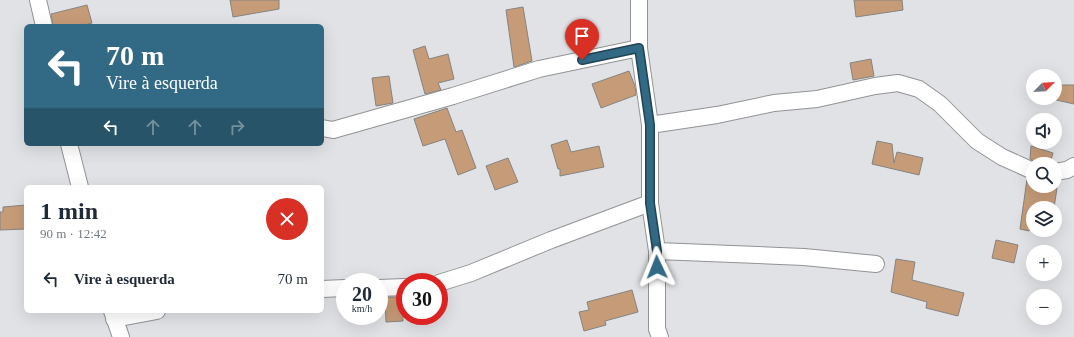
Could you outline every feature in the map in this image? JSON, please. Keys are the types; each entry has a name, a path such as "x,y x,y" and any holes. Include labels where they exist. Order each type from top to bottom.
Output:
{"street":[{"path":"38,0 44,24"},
{"path":"639,0 639,48 650,125 650,203 657,251 657,329 660,337"},
{"path":"324,128 333,130 453,96 539,69 639,48"},
{"path":"650,125 709,117 774,103 817,99 875,86 898,83 919,89 940,104 977,141 1002,157 1026,168"},
{"path":"70,146 79,185"},
{"path":"1062,171 1074,166"},
{"path":"448,280 471,273 551,240 650,203"},
{"path":"657,251 804,257 876,264"},
{"path":"324,289 336,288"},
{"path":"121,337 113,315 135,313"}],"building":[{"path":"230,0 279,0 279,9 233,17"},
{"path":"854,0 902,0 903,10 856,17"},
{"path":"87,5 92,23 53,24 51,14"},
{"path":"523,7 532,61 514,67 506,10"},
{"path":"425,46 429,59 448,54 454,79 438,83 441,90 425,94 413,50"},
{"path":"871,59 874,76 853,80 850,63"},
{"path":"629,71 635,86 636,95 601,108 592,84"},
{"path":"389,76 393,103 376,106 372,78"},
{"path":"1062,85 1074,85 1074,104 1062,101"},
{"path":"447,108 456,132 462,130 476,168 458,175 445,139 423,146 414,119"},
{"path":"567,140 571,152 599,146 604,167 560,176 560,169 558,169 551,145"},
{"path":"877,141 892,144 894,163 897,152 923,158 919,175 872,164"},
{"path":"1031,149 1040,149 1053,153 1052,157 1030,157"},
{"path":"508,158 518,182 495,190 486,166"},
{"path":"1026,186 1026,193 1056,193 1055,201 1026,201 1026,230 1020,229"},
{"path":"24,205 24,229 0,230 0,212 3,212 3,207"},
{"path":"996,240 1018,245 1014,263 992,258"},
{"path":"896,259 915,262 912,280 964,293 958,316 926,308 927,302 891,292"},
{"path":"632,290 638,312 605,321 606,325 584,331 579,312 589,310 587,302"},
{"path":"388,297 396,297 396,321 388,322"}],"route":[{"path":"582,60 639,48 650,125 650,203 657,251 657,267"}]}
